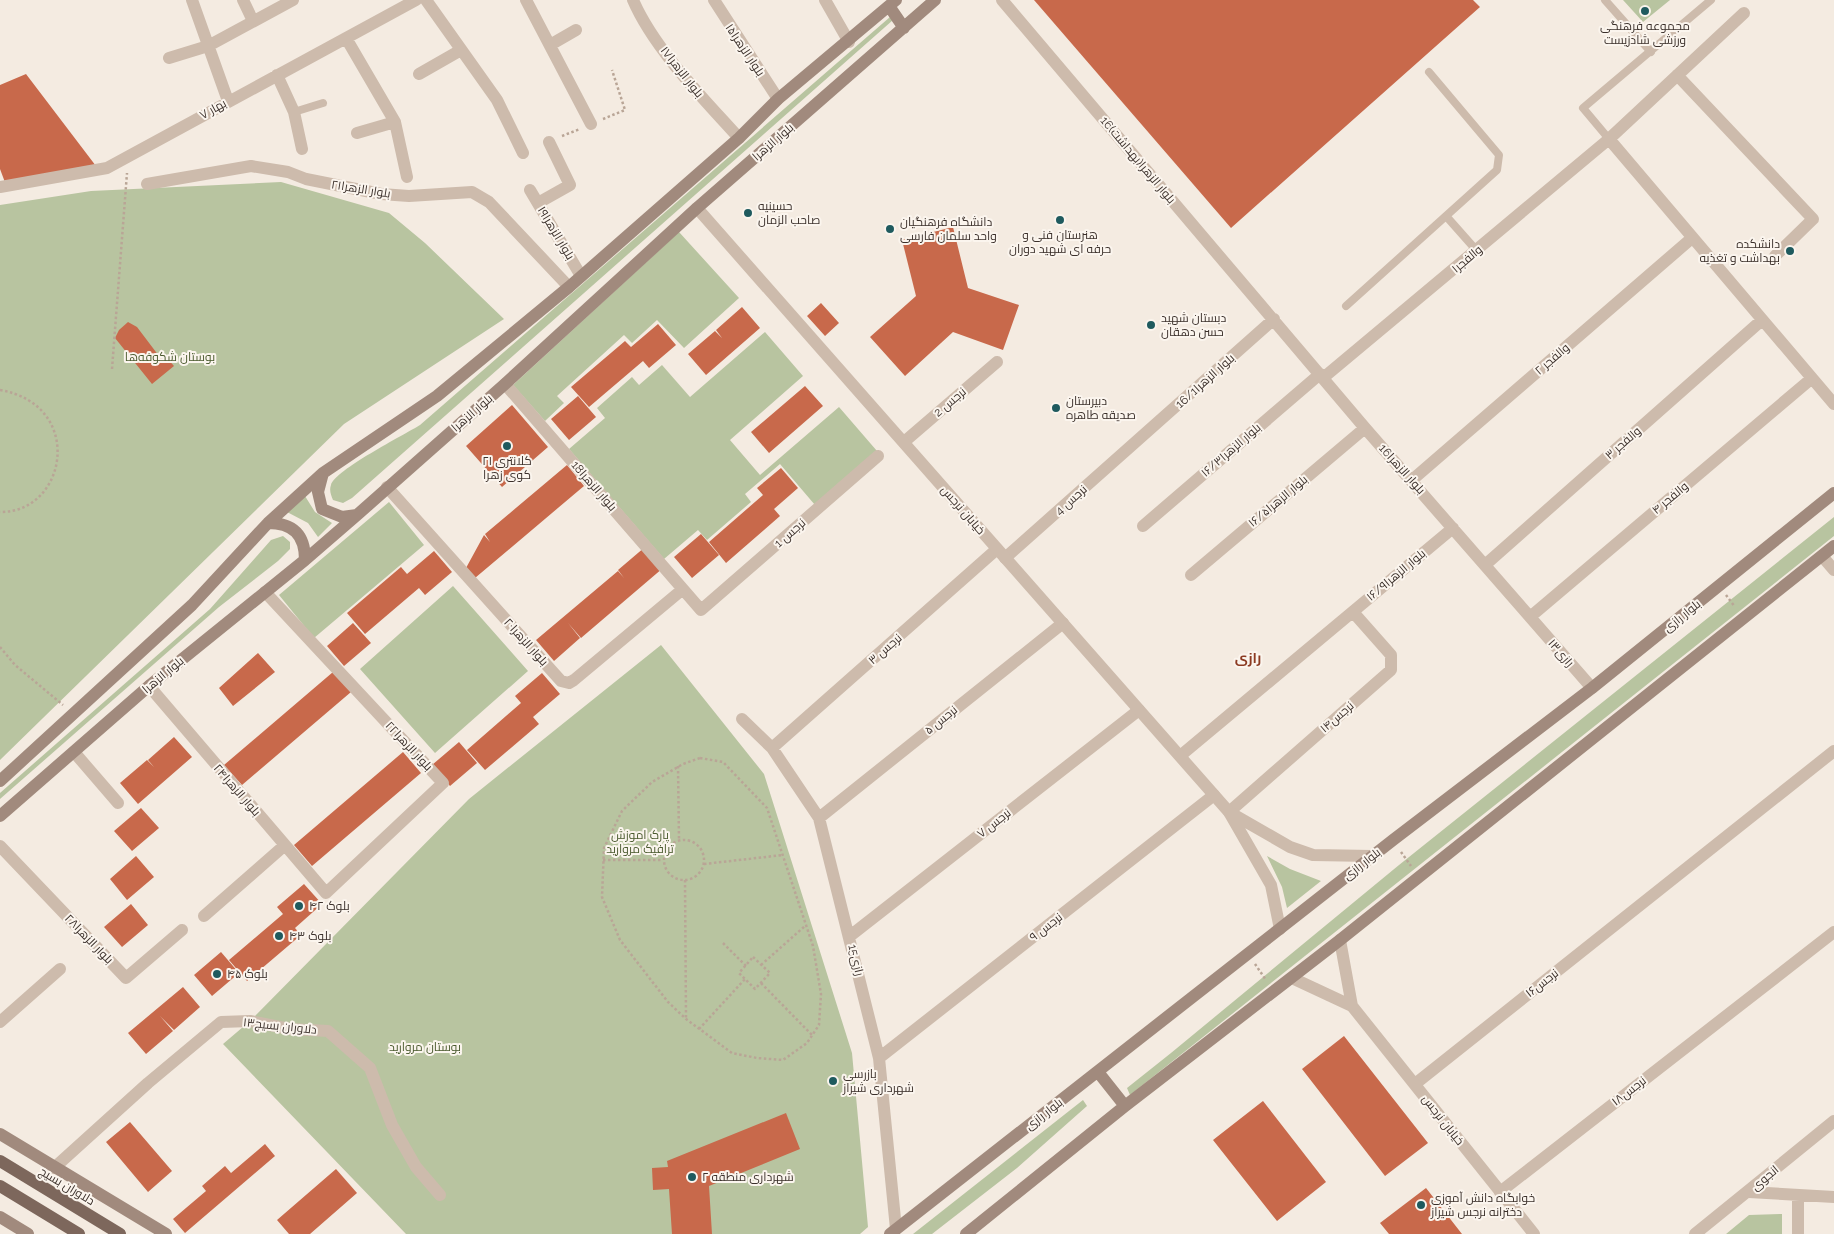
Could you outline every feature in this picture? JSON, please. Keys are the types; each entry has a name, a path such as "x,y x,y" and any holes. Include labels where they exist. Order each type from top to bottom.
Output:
{"main road":[{"name":"بلوار الزهرا","path":"0,816 149,686 305,560 357,515 506,384 697,208 936,0"},
{"name":"بلوار الزهرا","path":"0,781 192,605 268,523 323,473 436,396 569,287 739,138 778,99 849,42 892,3"},
{"path":"892,3 904,28"},
{"path":"323,473 318,492 322,509 342,516 357,515"},
{"name":"بلوار رازی","path":"893,1232 1372,856 1592,688 1834,493"},
{"path":"268,523 284,524 297,531 303,542 305,560"},
{"path":"966,1234 1125,1106 1340,940 1834,546"},
{"path":"1098,1072 1125,1106"},
{"path":"0,1134 166,1234"},
{"name":"دلاوران بسیج","path":"0,1162 120,1234"},
{"path":"0,1186 79,1234"},
{"path":"0,1217 28,1234"}],"street":[{"path":"192,0 228,100"},
{"path":"243,0 254,21"},
{"path":"169,58 208,46 293,0"},
{"name":"بهار ۷","path":"0,187 107,168 228,100 416,0"},
{"path":"426,0 497,100 523,153"},
{"path":"526,0 591,124"},
{"name":"بلوار الزهرا۱۷","path":"633,0 639,13 684,76 739,138"},
{"name":"بلوار الزهرا۱۵","path":"714,0 778,99"},
{"path":"825,0 849,42"},
{"name":"16بلوار الزهرا(بهداشت)","path":"1002,0 1274,319"},
{"name":"والفجر۱","path":"1322,376 1477,251 1609,139 1744,13"},
{"path":"550,45 576,30"},
{"path":"346,38 395,122 407,177"},
{"path":"419,74 461,50"},
{"path":"277,75 294,112 302,149"},
{"path":"1678,75 1813,219 1776,256"},
{"path":"357,133 395,122"},
{"path":"1609,139 1834,404"},
{"path":"538,204 570,185 549,142"},
{"name":"بلوار الزهرا۲۱","path":"147,184 251,166 288,172 306,180 381,194 409,196 472,192 489,202 569,287"},
{"name":"بلوار الزهرا۱۹","path":"530,190 581,276"},
{"name":"خیابان نرجس","path":"697,208 1229,812"},
{"name":"والفجر ۲","path":"1412,480 1692,238"},
{"name":"16بلوار الزهرا","path":"1274,319 1365,428 1530,617"},
{"name":"بلوار الزهرا16/1","path":"1137,442 1274,319"},
{"name":"والفجر ۳","path":"1485,565 1762,320"},
{"name":"2 نرجس","path":"904,442 997,362"},
{"name":"بلوار الزهرا۱۶/۳","path":"1142,526 1322,376"},
{"name":"والفجر ۴","path":"1530,617 1811,379"},
{"name":"18بلوار الزهرا","path":"506,384 701,610"},
{"name":"بلوار الزهرا۱۶/۵","path":"1192,575 1365,428"},
{"name":"4 نرجس","path":"1002,554 1137,442"},
{"name":"1 نرجس","path":"701,610 878,456"},
{"name":"بلوار الزهرا۲۰","path":"387,487 561,681 569,683 574,680 683,589"},
{"name":"بلوار الزهرا۱۶/۹","path":"1180,756 1453,528"},
{"name":"نرجس ۳","path":"772,748 1002,554"},
{"path":"1822,556 1834,570"},
{"name":"بلوار الزهرا۲۲","path":"265,592 443,784 326,893"},
{"name":"نرجس۱۴","path":"1229,812 1391,670 1391,655 1353,612"},
{"name":"رازی۱۳","path":"1530,617 1592,688"},
{"name":"نرجس ۵","path":"819,818 1063,623"},
{"name":"بلوار الزهرا۲۴","path":"149,686 326,893"},
{"name":"نرجس ۷","path":"850,936 1139,710"},
{"name":"15رازی","path":"742,719 772,748 819,818 879,1058 893,1232"},
{"name":"نرجس۱۶","path":"1414,1084 1834,751"},
{"path":"74,752 118,804"},
{"name":"نرجس ۹","path":"879,1058 1214,795"},
{"path":"1229,812 1290,847 1313,856 1372,856"},
{"path":"1229,812 1271,885 1280,929"},
{"path":"204,916 285,845"},
{"name":"بلوار الزهرا۲۸","path":"0,846 126,978 182,930"},
{"name":"نرجس۱۸","path":"1500,1192 1834,932"},
{"path":"1340,940 1352,1006"},
{"path":"0,1022 60,969"},
{"path":"1292,978 1352,1006"},
{"name":"خیابان نرجس","path":"1352,1006 1534,1234"},
{"name":"دلاوران بسیج۱۳","path":"54,1168 148,1083 221,1022 250,1021 290,1029 328,1031 370,1068 392,1125 416,1168 440,1195"},
{"name":"انجوی","path":"1695,1234 1834,1121"},
{"path":"1749,1192 1834,1197"},
{"path":"1798,1195 1798,1234"}],"lane":[{"path":"1605,0 1651,52"},
{"path":"1609,139 1583,108 1711,0"},
{"path":"1346,306 1498,170 1499,155 1429,72"},
{"path":"294,112 324,103"},
{"path":"1446,216 1477,251"}],"path":[{"path":"112,369 128,156"},
{"path":"0,390 18,393 35,403 49,418 57,437 58,457 53,476 42,493 25,506 0,512"},
{"path":"1719,586 1744,618"},
{"path":"0,647 15,665 73,714"},
{"path":"700,758 723,762 767,808 783,855 813,946 821,994 819,1025 807,1043 783,1060 732,1053 686,1019 668,1002 620,940 602,898 604,848 622,811 652,782 678,766 700,758"},
{"path":"678,766 679,840"},
{"path":"686,839 698,845 704,857 704,864 697,876 685,880 672,877 664,867 663,860 667,847 679,840 686,839"},
{"path":"1393,840 1418,877"},
{"path":"704,864 783,855"},
{"path":"603,860 663,860"},
{"path":"685,880 686,1019"},
{"path":"761,965 805,926"},
{"path":"723,943 746,966"},
{"path":"1248,954 1274,992"},
{"path":"753,957 770,973 755,989 739,973 746,966 753,957"},
{"path":"699,1029 745,979"},
{"path":"761,983 812,1035"}],"green space":[{"name":"مجموعه فرهنگی ورزشی شادزیست","path":"1623,0 1670,0 1643,22"},
{"path":"890,17 893,20 352,498 343,503 333,500 330,489 331,485 344,471 420,425"},
{"name":"بوستان شکوفه‌ها","path":"281,182 389,213 425,243 504,319 344,424 0,760 0,205 91,191"},
{"path":"679,232 739,298 684,348 657,320 632,343 624,335 557,396 564,403 545,421 513,385"},
{"path":"765,332 803,376 730,440 760,475 839,407 877,451 815,505 780,464 745,494 751,502 707,540 698,530 664,559 569,449 605,418 597,408 632,377 639,385 662,365 690,397"},
{"path":"305,496 315,512 332,523 318,537 308,523 287,512"},
{"path":"389,502 424,545 314,638 279,595"},
{"path":"1834,517 1834,536 1130,1095 1127,1088 1399,865"},
{"path":"283,536 290,542 290,549 278,561 219,607 0,799 0,793 210,609 271,540"},
{"path":"453,586 528,671 435,753 360,669"},
{"path":"661,645 764,774 852,1053 868,1227 860,1234 406,1234 223,1044 250,1021 469,799"},
{"path":"1267,856 1290,869 1321,881 1287,908 1282,887"},
{"path":"1083,1100 1087,1106 1017,1168 932,1234 913,1234"},
{"path":"1782,1214 1782,1234 1726,1234 1749,1215"}],"building":[{"path":"1034,0 1473,0 1480,7 1231,228"},
{"path":"26,74 99,170 6,185 0,169 0,85"},
{"path":"953,227 968,288 1019,305 1003,350 953,332 905,376 870,337 916,296 902,240"},
{"path":"821,303 839,323 825,336 807,316"},
{"path":"742,307 760,328 706,375 688,354 715,331 722,338 716,330"},
{"path":"128,322 137,327 162,360 166,357 174,366 152,384 115,338 119,330"},
{"path":"658,324 676,345 649,368 643,361 589,407 571,387 625,341 631,347"},
{"path":"805,386 823,406 769,453 751,432"},
{"path":"578,396 596,417 569,440 551,419"},
{"name":"کلانتری ۲۱ کوی زهرا","path":"512,405 548,447 502,487 466,446"},
{"path":"567,465 584,486 475,578 466,568 484,535 490,542 485,534"},
{"path":"781,468 798,488 774,509 780,516 726,563 709,542 763,495 757,488"},
{"path":"701,534 719,555 692,578 674,557"},
{"path":"645,547 663,568 581,638 568,623 580,638 554,661 536,640 618,571 624,578 618,570"},
{"path":"434,551 452,572 425,595 419,588 365,634 347,613 401,567 407,574"},
{"path":"353,623 371,643 344,666 327,646"},
{"path":"258,653 275,672 233,706 219,688"},
{"path":"333,672 351,692 242,785 224,765"},
{"path":"542,673 560,694 533,717 539,724 485,770 467,750 521,703 515,696"},
{"path":"174,737 192,757 138,804 120,783 147,760 154,767 148,760"},
{"path":"459,742 477,763 450,786 432,765"},
{"path":"403,752 421,773 312,866 294,845"},
{"path":"141,808 159,828 132,851 114,831"},
{"path":"136,856 154,877 127,900 110,879"},
{"path":"304,884 322,904 295,928 301,935 247,981 229,960 283,914 277,907"},
{"path":"131,904 148,925 122,947 104,927"},
{"name":"بلوک ۴۵","path":"221,952 239,973 212,996 194,975"},
{"path":"183,987 200,1007 174,1030 160,1016 173,1031 146,1054 128,1033"},
{"path":"1344,1036 1428,1143 1385,1176 1302,1069"},
{"path":"1263,1101 1326,1182 1277,1221 1213,1140"},
{"name":"شهرداری منطقه ۲","path":"786,1113 800,1149 709,1186 712,1234 672,1234 669,1189 653,1190 652,1168 668,1167 667,1161"},
{"path":"130,1122 172,1171 148,1192 106,1142"},
{"path":"265,1144 275,1156 185,1233 173,1219 206,1191 202,1186 225,1166 231,1173"},
{"path":"336,1169 357,1193 310,1234 289,1234 277,1220"},
{"name":"خوابگاه دانش آموزی دخترانه نرجس شیراز","path":"1426,1188 1462,1234 1389,1234 1380,1223"}],"place":[{"name":"مجموعه فرهنگی ورزشی شادزیست","path":"1645,11"},
{"name":"حسینیه صاحب الزمان","path":"748,213"},
{"name":"هنرستان فنی و حرفه ای شهید دوران","path":"1060,220"},
{"name":"دانشگاه فرهنگیان واحد سلمان فارسی","path":"890,229"},
{"name":"دانشکده بهداشت و تغذیه","path":"1790,251"},
{"name":"دبستان شهید حسن دهقان","path":"1151,325"},
{"name":"دبیرستان صدیقه طاهره","path":"1056,408"},
{"name":"کلانتری ۲۱ کوی زهرا","path":"507,446"},
{"name":"بلوک ۴۲","path":"299,906"},
{"name":"بلوک ۴۳","path":"279,936"},
{"name":"بلوک ۴۵","path":"217,974"},
{"name":"بازرسی شهرداری شیراز","path":"833,1081"},
{"name":"شهرداری منطقه ۲","path":"692,1177"},
{"name":"خوابگاه دانش آموزی دخترانه نرجس شیراز","path":"1421,1205"}],"district":[{"name":"رازی","path":"1248,658"}],"park label":[{"name":"پارک اموزش ترافیک مروارید","path":"640,842"},
{"name":"بوستان مروارید","path":"425,1047"}]}
